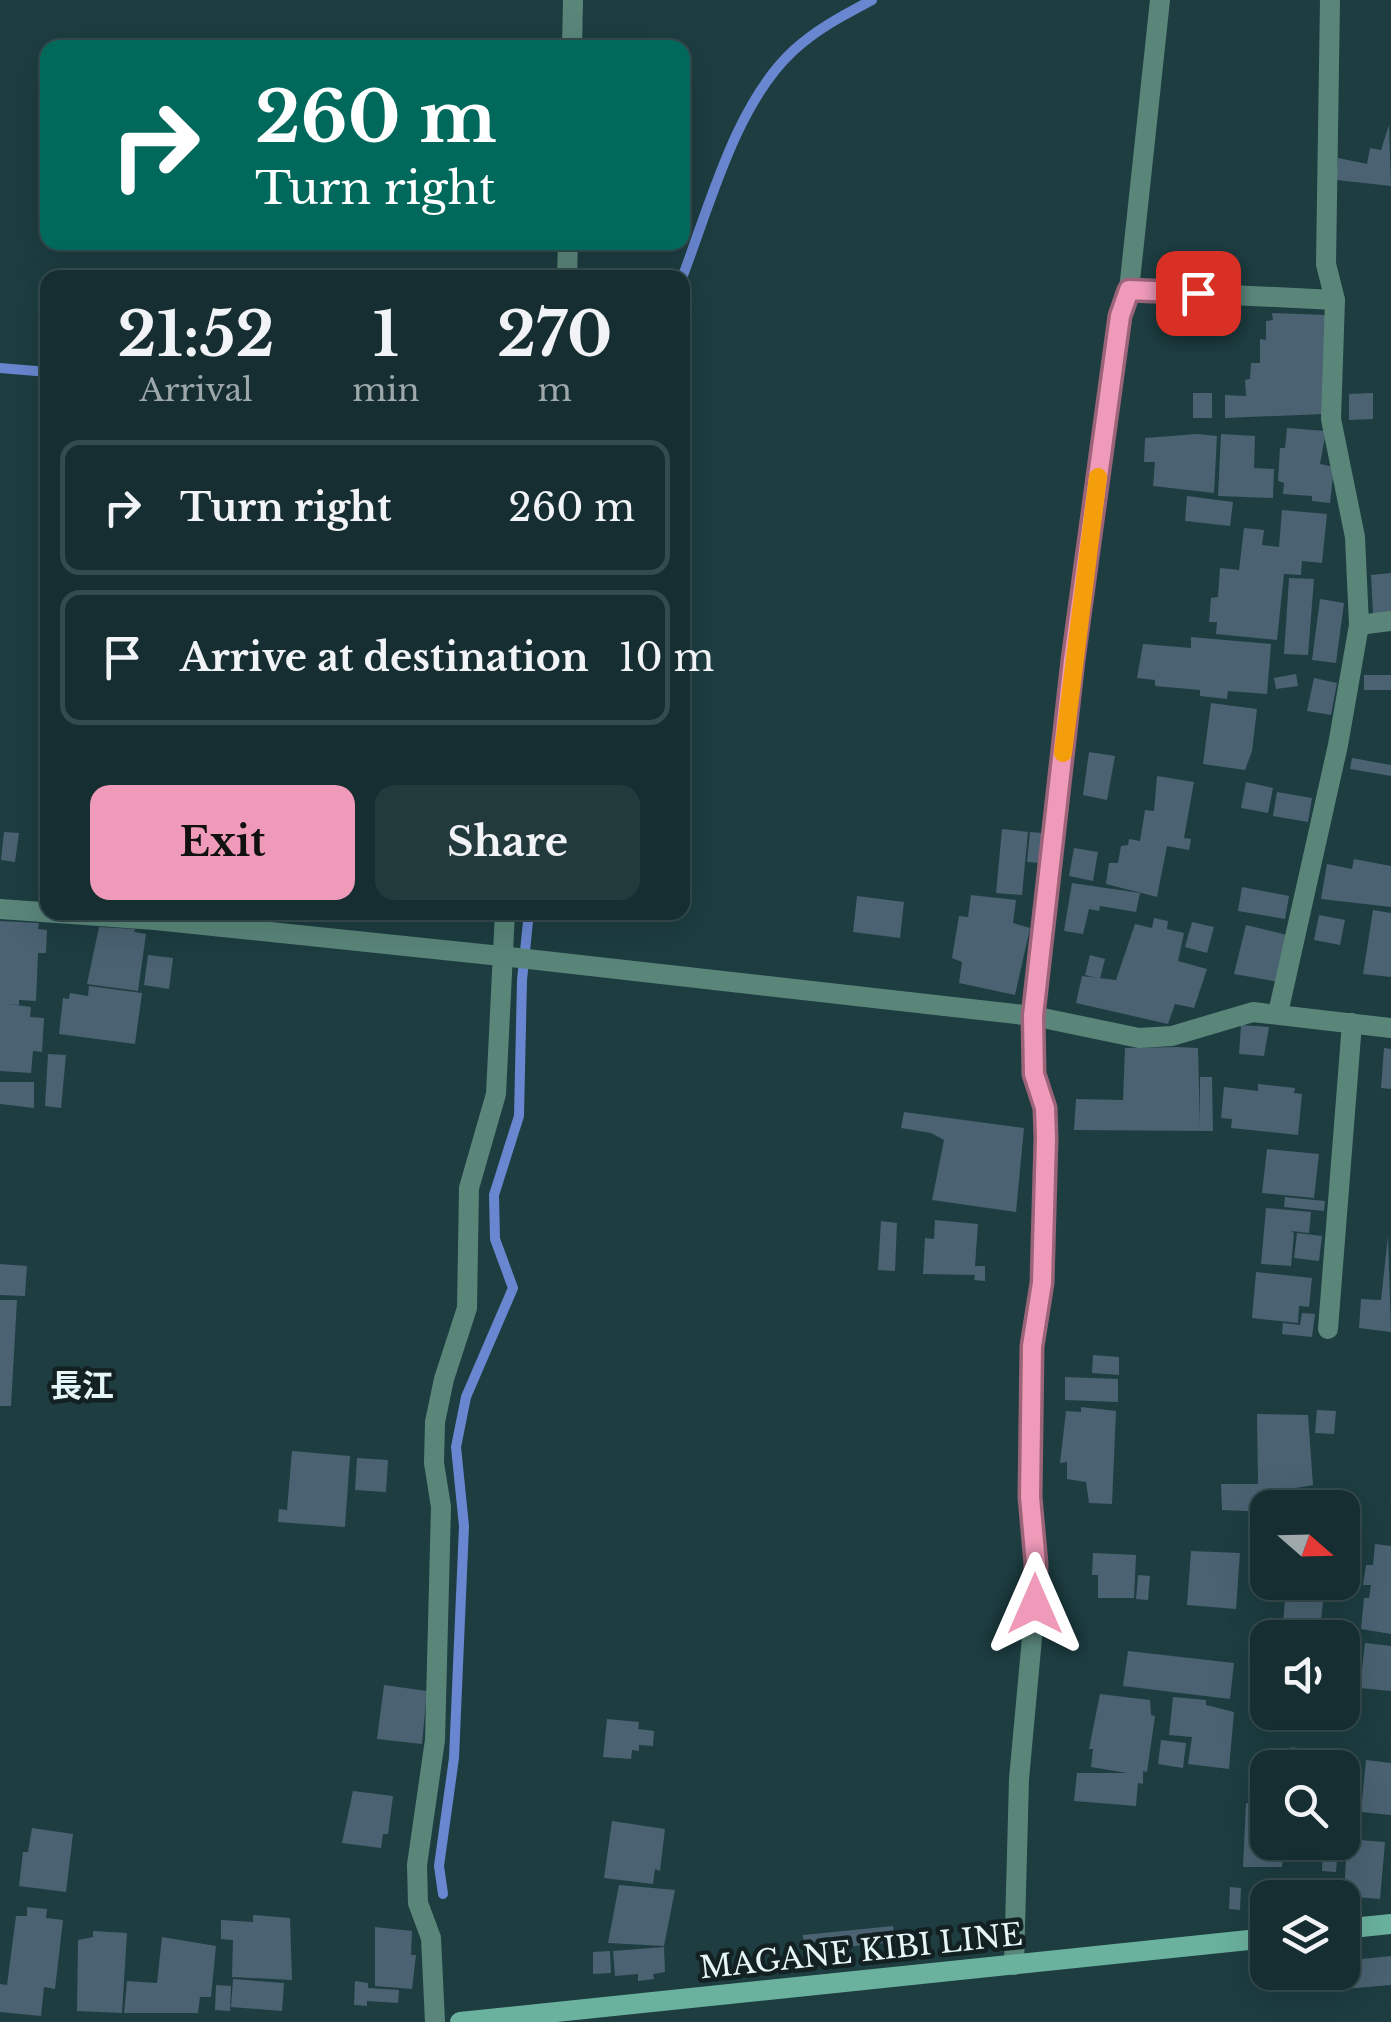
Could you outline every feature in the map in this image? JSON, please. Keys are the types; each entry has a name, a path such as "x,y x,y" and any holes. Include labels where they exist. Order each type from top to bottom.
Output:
{"main road":[{"path":"1360,1928 1391,1924"},
{"name":"MAGANE KIBI LINE","path":"460,2022 1250,1940"}],"street":[{"path":"572,40 573,0"},
{"path":"1014,1966 1019,1779 1035,1604 1030,1497 1032,1346 1042,1283 1046,1138 1045,1108 1034,1074 1033,1016 1073,660 1120,316 1129,290 1160,0"},
{"path":"1278,1013 1338,745 1360,624 1355,537 1331,419 1335,300 1326,264 1330,0"},
{"path":"1129,290 1335,300"},
{"path":"1360,624 1391,621"},
{"path":"0,909 40,912"},
{"path":"155,920 1033,1016 1139,1038 1172,1036 1253,1012 1391,1028"},
{"path":"435,2022 431,1938 418,1903 417,1865 435,1740 439,1644 441,1507 434,1463 435,1422 467,1308 469,1188 496,1094 504,920"},
{"path":"1328,1329 1352,1023"}],"building":[{"path":"1389,125 1391,186 1336,180 1338,158 1367,164 1370,148 1381,150"},
{"path":"1272,313 1326,315 1323,414 1225,418 1225,395 1246,396 1245,380 1250,379 1251,363 1260,363 1260,339 1266,340 1266,321 1273,320"},
{"path":"1193,393 1212,393 1212,418 1193,418"},
{"path":"1373,393 1373,419 1349,420 1349,394"},
{"path":"1287,428 1326,431 1320,464 1334,467 1330,503 1312,501 1312,496 1283,494 1284,483 1278,481 1280,448 1285,448"},
{"path":"1221,434 1255,436 1254,468 1274,469 1273,498 1218,496"},
{"path":"1217,436 1214,493 1153,486 1155,462 1144,462 1145,438"},
{"path":"1187,496 1233,502 1230,526 1185,521"},
{"path":"1282,510 1327,514 1322,563 1302,561 1301,575 1284,574 1277,640 1216,634 1217,622 1209,622 1211,598 1218,597 1220,568 1239,570 1244,528 1264,530 1262,545 1279,547"},
{"path":"1391,573 1391,613 1373,614 1371,575"},
{"path":"1289,578 1314,579 1308,655 1284,654"},
{"path":"1320,599 1344,603 1336,663 1312,660"},
{"path":"1191,637 1271,644 1267,694 1228,691 1227,699 1200,696 1200,690 1155,686 1155,680 1137,678 1143,644 1191,648"},
{"path":"1296,674 1298,686 1276,689 1274,678"},
{"path":"1364,675 1391,675 1391,690 1364,690"},
{"path":"1314,678 1337,683 1331,715 1307,711"},
{"path":"1211,703 1257,709 1252,751 1245,770 1203,764"},
{"path":"1089,752 1115,756 1107,800 1083,795"},
{"path":"1352,758 1391,765 1391,776 1350,769"},
{"path":"1157,776 1194,782 1184,838 1191,839 1189,850 1167,846 1157,897 1106,884 1109,863 1118,863 1121,846 1128,845 1129,839 1140,841 1145,810 1154,811"},
{"path":"1246,782 1273,788 1268,813 1241,808"},
{"path":"1277,792 1312,798 1308,822 1273,816"},
{"path":"1002,829 1028,832 1022,895 996,893"},
{"path":"4,832 19,833 15,862 1,860"},
{"path":"1030,832 1043,833 1040,863 1027,862"},
{"path":"1074,848 1098,852 1093,881 1069,876"},
{"path":"1354,859 1391,866 1391,907 1321,899 1327,864 1352,869"},
{"path":"1072,883 1140,893 1136,912 1100,906 1099,911 1089,909 1083,934 1064,931"},
{"path":"1242,887 1289,896 1285,919 1238,911"},
{"path":"971,895 1016,900 1013,923 1030,928 1015,995 959,983 962,962 952,958 959,916 968,917"},
{"path":"857,896 904,902 900,938 853,932"},
{"path":"1373,910 1391,913 1391,977 1363,974"},
{"path":"1319,915 1345,920 1340,945 1314,940"},
{"path":"1154,918 1168,921 1167,929 1184,933 1178,961 1207,969 1194,1008 1175,1004 1168,1024 1076,1003 1082,976 1116,980 1135,924 1152,928"},
{"path":"0,921 39,923 38,929 47,930 46,953 38,953 36,1001 8,1004 31,1007 30,1017 44,1018 42,1052 33,1051 31,1073 0,1071"},
{"path":"1192,922 1214,927 1207,953 1185,947"},
{"path":"1246,925 1287,935 1279,982 1234,974"},
{"path":"99,927 135,929 134,932 146,934 138,991 87,984"},
{"path":"148,955 173,958 169,989 144,985"},
{"path":"1090,955 1105,959 1100,979 1085,975"},
{"path":"89,986 142,993 135,1044 59,1034 63,998 69,999 70,993 88,996"},
{"path":"1241,1025 1269,1027 1264,1056 1239,1054"},
{"path":"1125,1048 1198,1048 1200,1127 1200,1077 1212,1077 1213,1131 1074,1130 1076,1099 1123,1100"},
{"path":"1384,1048 1391,1049 1391,1089 1381,1088"},
{"path":"48,1054 66,1055 61,1108 45,1106"},
{"path":"0,1082 34,1082 34,1108 0,1104"},
{"path":"1258,1084 1295,1088 1294,1093 1302,1094 1298,1135 1231,1128 1232,1119 1221,1118 1224,1087 1258,1091"},
{"path":"904,1112 1024,1128 1016,1212 932,1200 944,1140 931,1133 901,1128"},
{"path":"1267,1149 1319,1154 1314,1198 1262,1193"},
{"path":"1285,1197 1325,1201 1324,1211 1284,1207"},
{"path":"1266,1208 1311,1212 1309,1233 1291,1231 1291,1266 1261,1264"},
{"path":"935,1220 978,1224 975,1266 985,1266 985,1281 974,1280 975,1275 923,1274 925,1238 934,1239"},
{"path":"881,1221 897,1223 895,1271 878,1270"},
{"path":"1297,1233 1322,1236 1319,1261 1294,1258"},
{"path":"1388,1236 1391,1332 1359,1328 1361,1299 1381,1300"},
{"path":"0,1264 27,1266 25,1296 0,1295"},
{"path":"1256,1272 1312,1278 1309,1307 1299,1306 1298,1323 1252,1318"},
{"path":"0,1300 17,1300 11,1406 0,1406"},
{"path":"1302,1313 1315,1314 1312,1337 1282,1334 1283,1323 1300,1325"},
{"path":"1093,1355 1119,1357 1119,1375 1092,1373"},
{"path":"1065,1377 1118,1379 1118,1402 1065,1400"},
{"path":"1081,1407 1116,1411 1112,1504 1089,1503 1086,1482 1067,1479 1067,1462 1060,1463 1066,1411 1081,1412"},
{"path":"1317,1410 1336,1411 1334,1434 1315,1433"},
{"path":"1257,1414 1308,1415 1313,1485 1296,1490 1250,1490 1250,1511 1222,1510 1221,1484 1258,1484"},
{"path":"292,1451 350,1456 345,1527 278,1522 279,1509 287,1510"},
{"path":"357,1458 388,1460 386,1492 355,1490"},
{"path":"1375,1544 1391,1546 1391,1634 1361,1629 1364,1598 1369,1598 1371,1585 1363,1585 1366,1565 1373,1565"},
{"path":"1191,1551 1240,1553 1236,1609 1187,1605"},
{"path":"1093,1553 1136,1555 1134,1598 1098,1598 1098,1575 1092,1575"},
{"path":"1138,1575 1150,1576 1148,1600 1136,1599"},
{"path":"1285,1600 1323,1600 1321,1620 1283,1620"},
{"path":"1365,1643 1391,1646 1391,1691 1360,1688"},
{"path":"1128,1651 1234,1663 1230,1699 1123,1686"},
{"path":"384,1685 427,1691 422,1744 377,1739"},
{"path":"1100,1694 1150,1700 1151,1715 1155,1716 1147,1772 1143,1771 1143,1784 1138,1783 1136,1806 1074,1801 1077,1773 1127,1773 1091,1767 1093,1749 1089,1749"},
{"path":"1173,1697 1206,1700 1206,1705 1234,1712 1229,1769 1188,1764 1192,1737 1169,1735"},
{"path":"607,1719 639,1722 638,1729 654,1731 653,1746 639,1745 639,1751 632,1750 631,1759 603,1757"},
{"path":"1161,1740 1186,1743 1183,1768 1158,1764"},
{"path":"1366,1760 1391,1763 1391,1815 1361,1812"},
{"path":"353,1791 393,1796 388,1834 383,1834 381,1848 342,1843"},
{"path":"1246,1803 1250,1803 1250,1860 1283,1860 1282,1867 1243,1867"},
{"path":"612,1821 665,1829 660,1871 655,1869 653,1884 604,1878"},
{"path":"32,1828 73,1834 66,1892 19,1886 23,1852 28,1852"},
{"path":"1360,1840 1385,1842 1380,1899 1360,1897 1360,1880 1345,1880 1346,1860 1360,1860"},
{"path":"1322,1860 1337,1860 1336,1872 1322,1871"},
{"path":"619,1885 675,1890 664,1946 608,1943"},
{"path":"1230,1887 1241,1888 1240,1910 1229,1909"},
{"path":"27,1907 47,1909 46,1918 63,1920 55,1989 44,1987 41,2016 0,2012 0,1984 7,1985 16,1916 27,1916"},
{"path":"253,1915 290,1918 292,1980 232,1977 233,1940 221,1939 221,1920 253,1922"},
{"path":"893,1926 895,1942 804,1951 803,1935"},
{"path":"375,1927 412,1931 411,1955 416,1955 412,1989 375,1986"},
{"path":"93,1931 127,1933 122,2013 77,2011 78,1940 93,1937"},
{"path":"162,1937 216,1946 211,1997 200,1997 198,2013 124,2013 127,1981 157,1983"},
{"path":"664,1947 665,1972 653,1974 654,1979 638,1981 638,1974 615,1976 613,1951"},
{"path":"610,1951 611,1973 593,1974 593,1952"},
{"path":"1391,1956 1391,1985 1360,1988 1360,1959"},
{"path":"233,1979 284,1983 282,2011 231,2007"},
{"path":"355,1981 368,1983 368,1988 399,1990 398,2003 367,2001 367,2006 354,2005"},
{"path":"216,1985 231,1986 230,2011 215,2010"}],"waterway":[{"path":"685,270 740,126 774,72 803,42 872,0"},
{"path":"0,368 40,371"},
{"path":"443,1894 439,1866 454,1758 464,1526 456,1447 466,1397 513,1288 495,1239 494,1195 519,1116 522,980 528,920"}],"slow traffic":[{"path":"1063,753 1098,477"}],"district":[{"name":"長江","path":"82,1386"}],"route":[{"path":"1035,1604 1030,1497 1032,1346 1042,1283 1046,1138 1045,1108 1034,1074 1033,1016 1073,660 1120,316 1129,290 1198,293"}]}
